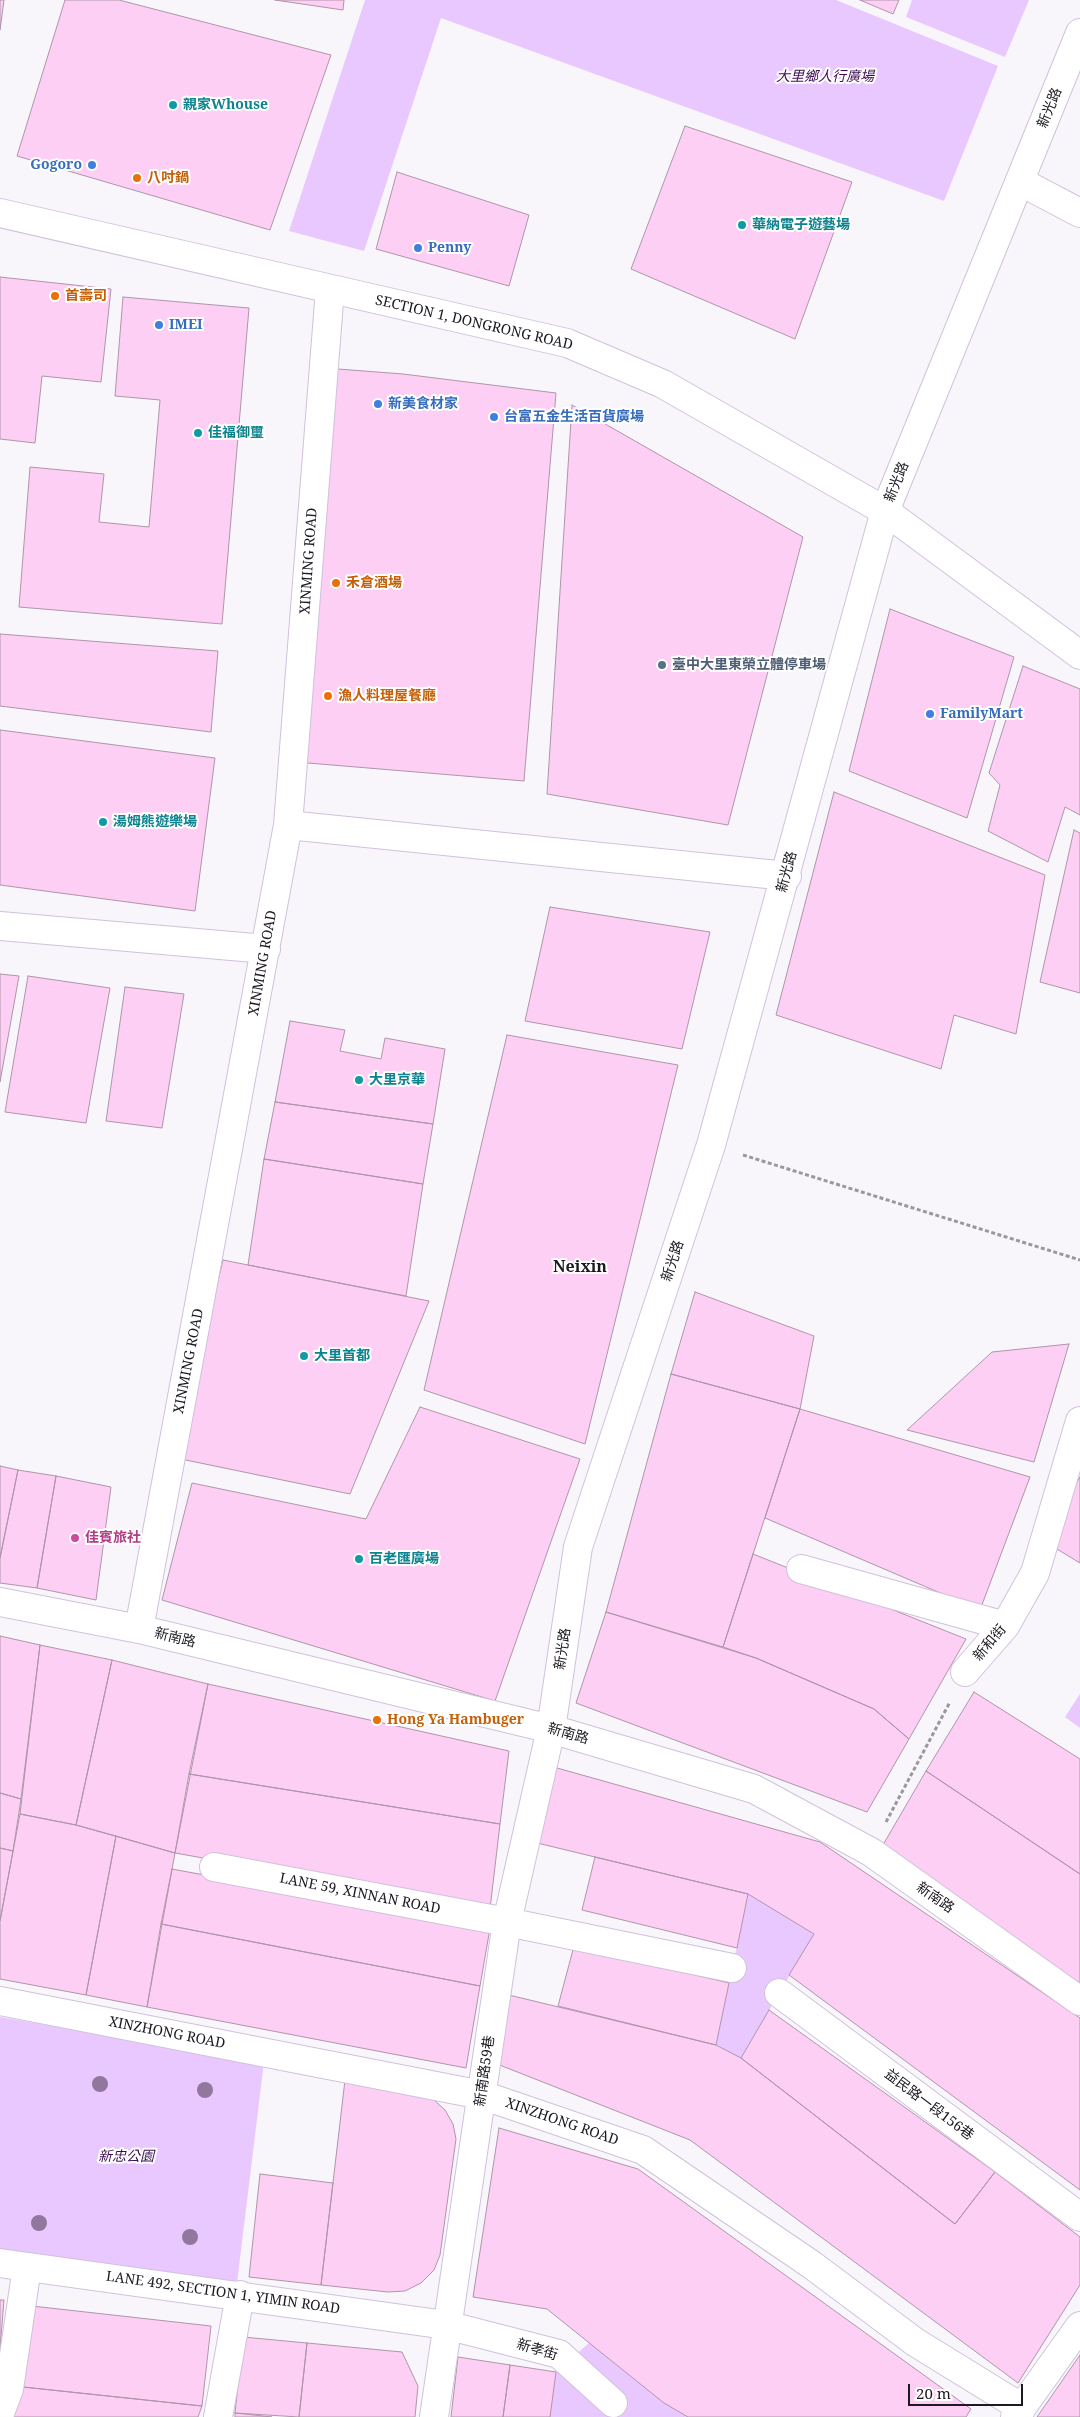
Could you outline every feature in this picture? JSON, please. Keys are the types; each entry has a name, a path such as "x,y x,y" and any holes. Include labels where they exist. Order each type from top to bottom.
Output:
{"street":[{"name":"新光路","path":"551,1728 578,1547 711,1145 787,876 885,510 1021,182 1080,33"},
{"path":"1021,182 1080,213"},
{"name":"SECTION 1, DONGRONG ROAD","path":"0,213 567,343 663,384 885,510 1080,655"},
{"name":"XINMING ROAD","path":"139,1629 288,825 330,289"},
{"path":"288,825 787,876"},
{"path":"0,926 266,949"},
{"name":"新和街","path":"965,1672 1005,1626 1035,1573 1080,1421"},
{"path":"801,1569 1005,1626"},
{"name":"新南路","path":"0,1602 139,1629 551,1728 754,1789 871,1852 1080,2001"},
{"name":"新南路59巷","path":"434,2417 506,1922 551,1728"},
{"name":"LANE 59, XINNAN ROAD","path":"214,1867 506,1922"},
{"path":"506,1922 732,1968"},
{"name":"益民路一段156巷","path":"779,1993 1080,2217"},
{"name":"XINZHONG ROAD","path":"0,2001 482,2094 643,2150 812,2265 915,2342 1019,2413"},
{"name":"LANE 492, SECTION 1, YIMIN ROAD","path":"0,2263 446,2325"},
{"path":"0,2413 9,2389 27,2267"},
{"path":"218,2417 240,2295"},
{"name":"新孝街","path":"446,2325 559,2354 613,2403"},
{"path":"1019,2413 1080,2326"}],"path":[{"path":"711,1145 1080,1260"},
{"name":"新和街","path":"871,1852 965,1672"}],"green space":[{"name":"大里鄉人行廣場","path":"365,0 836,0 998,66 944,201 441,18 364,251 289,231"},
{"path":"912,0 1029,0 1005,57 906,17"},
{"path":"1080,1694 1080,1728 1065,1717"},
{"path":"748,1894 814,1934 741,2058 716,2045"},
{"name":"新忠公園","path":"0,2017 264,2062 236,2291 0,2258"},
{"path":"589,2343 664,2403 688,2417 550,2417 556,2372"}],"building":[{"path":"0,0 4,0 0,30"},
{"name":"親家Whouse","path":"65,0 119,0 331,55 270,230 17,156"},
{"path":"275,0 344,0 343,10"},
{"path":"860,0 899,0 893,14"},
{"name":"華納電子遊藝場","path":"685,126 852,182 795,339 631,269"},
{"path":"397,172 529,215 509,286 376,249"},
{"path":"0,277 111,289 101,382 42,376 35,443 0,439"},
{"name":"佳福御璽","path":"123,297 249,308 222,624 19,607 30,467 104,474 99,522 149,527 160,400 115,396"},
{"path":"325,368 403,374 556,393 524,781 296,762"},
{"name":"臺中大里東榮立體停車場","path":"572,405 803,537 728,825 547,794"},
{"name":"FamilyMart","path":"890,609 1014,657 967,818 849,771"},
{"path":"0,634 218,651 211,732 0,706"},
{"path":"1023,666 1080,689 1080,815 1065,807 1048,862 988,831 1000,785 989,773"},
{"name":"湯姆熊遊樂場","path":"0,730 215,758 195,911 0,885"},
{"path":"834,792 1045,875 1016,1034 954,1015 941,1069 776,1015"},
{"path":"1074,830 1080,833 1080,993 1040,982"},
{"path":"550,907 710,932 682,1049 525,1021"},
{"path":"0,974 19,976 0,1082"},
{"path":"28,976 110,988 86,1123 5,1112"},
{"path":"125,987 184,994 162,1128 106,1121"},
{"name":"大里京華","path":"290,1021 345,1030 340,1051 381,1059 385,1038 445,1049 433,1124 275,1102"},
{"path":"507,1035 678,1065 585,1444 424,1390"},
{"path":"275,1102 433,1124 423,1184 264,1159"},
{"path":"264,1159 423,1184 406,1296 248,1265"},
{"name":"大里首都","path":"223,1260 429,1301 350,1494 176,1458"},
{"path":"695,1292 814,1336 800,1409 671,1374"},
{"path":"1069,1344 1034,1462 907,1430 992,1352"},
{"path":"671,1374 800,1409 723,1647 606,1612"},
{"name":"百老匯廣場","path":"420,1407 580,1459 495,1701 162,1600 192,1483 366,1519"},
{"path":"800,1409 1030,1477 980,1610 765,1518"},
{"path":"0,1466 18,1470 0,1558"},
{"path":"18,1470 56,1476 37,1588 0,1583 0,1558"},
{"name":"佳賓旅社","path":"56,1476 111,1487 96,1600 37,1588"},
{"path":"1080,1477 1080,1563 1042,1540"},
{"path":"753,1554 966,1639 909,1739 874,1709 756,1658 723,1647"},
{"path":"606,1612 756,1658 874,1709 909,1739 867,1812 576,1703"},
{"path":"0,1636 40,1645 21,1799 0,1793"},
{"path":"40,1645 112,1660 76,1825 20,1814"},
{"path":"112,1660 208,1684 175,1853 76,1825"},
{"path":"208,1684 509,1751 500,1824 189,1774"},
{"path":"974,1692 1080,1759 1080,1874 926,1771"},
{"path":"543,1764 820,1842 1080,2018 1080,2190 789,1975 814,1934 748,1894 533,1842"},
{"path":"926,1771 1080,1874 1080,1992 880,1850"},
{"path":"189,1774 500,1824 490,1909 175,1853"},
{"path":"0,1793 21,1799 13,1851 0,1848"},
{"path":"20,1814 76,1825 116,1836 86,1995 0,1979 0,1921"},
{"path":"116,1836 175,1853 147,2007 86,1995"},
{"path":"0,1848 13,1851 0,1921"},
{"path":"595,1857 748,1894 737,1948 582,1910"},
{"path":"172,1869 490,1928 480,1986 161,1924"},
{"path":"161,1924 480,1986 466,2068 147,2007"},
{"path":"574,1946 729,1983 716,2045 558,2006"},
{"path":"509,1995 716,2045 741,2058 955,2224 995,2172 1080,2237 1080,2285 1018,2383 690,2140 497,2064"},
{"path":"769,2010 995,2172 955,2224 741,2058"},
{"path":"345,2080 433,2099 445,2110 453,2124 456,2139 440,2255 434,2270 421,2283 405,2291 388,2292 321,2285"},
{"path":"499,2128 638,2169 971,2409 966,2417 688,2417 664,2403 547,2309 473,2297"},
{"path":"260,2174 333,2183 321,2285 249,2277"},
{"path":"0,2300 4,2300 0,2349"},
{"path":"32,2306 211,2326 202,2406 23,2387"},
{"path":"243,2337 307,2343 299,2417 235,2413"},
{"path":"307,2343 402,2352 418,2386 415,2417 299,2417"},
{"path":"1080,2355 1080,2417 1037,2417"},
{"path":"458,2357 510,2365 503,2417 451,2417"},
{"path":"510,2365 556,2372 550,2417 503,2417"},
{"path":"23,2387 202,2406 198,2417 12,2417"},
{"path":"235,2413 272,2417 235,2417"}],"place":[{"name":"親家Whouse","path":"173,105"},
{"name":"Gogoro","path":"92,165"},
{"name":"八吋鍋","path":"137,178"},
{"name":"華納電子遊藝場","path":"742,225"},
{"name":"Penny","path":"418,248"},
{"name":"首壽司","path":"55,296"},
{"name":"IMEI","path":"159,325"},
{"name":"新美食材家","path":"378,404"},
{"name":"台富五金生活百貨廣場","path":"494,417"},
{"name":"佳福御璽","path":"198,433"},
{"name":"禾倉酒場","path":"336,583"},
{"name":"臺中大里東榮立體停車場","path":"662,665"},
{"name":"漁人料理屋餐廳","path":"328,696"},
{"name":"FamilyMart","path":"930,714"},
{"name":"湯姆熊遊樂場","path":"103,822"},
{"name":"大里京華","path":"359,1080"},
{"name":"大里首都","path":"304,1356"},
{"name":"佳賓旅社","path":"75,1538"},
{"name":"百老匯廣場","path":"359,1559"},
{"name":"Hong Ya Hambuger","path":"377,1720"}],"district":[{"name":"Neixin","path":"580,1267"}]}
